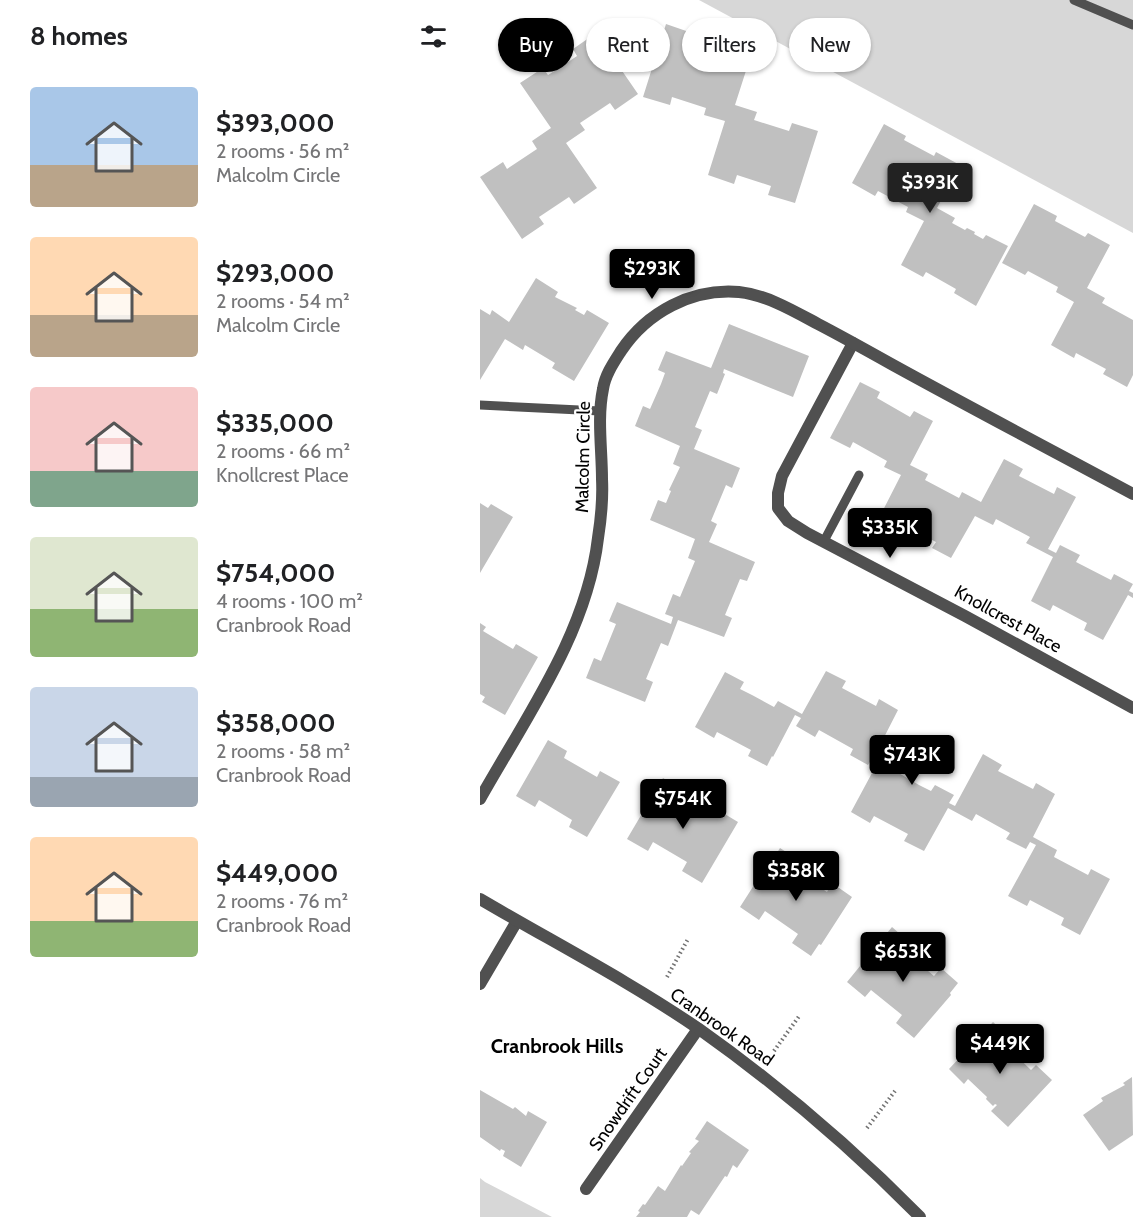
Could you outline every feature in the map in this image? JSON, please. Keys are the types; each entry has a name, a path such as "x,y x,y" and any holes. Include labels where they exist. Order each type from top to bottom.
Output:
{"street":[{"name":"Malcolm Circle","path":"480,799 574,629 587,588 598,540 603,484 600,411 603,387 614,362 632,335 650,319 672,305 696,296 717,292 741,292 765,298 1133,494"},
{"name":"Knollcrest Place","path":"853,343 782,476 778,493 778,508 788,521 1133,708"},
{"name":"Cranbrook Road","path":"480,899 603,970 698,1029 818,1122 921,1217"},
{"path":"480,982 517,921"},
{"name":"Snowdrift Court","path":"586,1189 698,1029"}],"lane":[{"path":"1074,0 1133,25"},
{"path":"480,405 600,411"},
{"path":"824,541 859,475"}],"path":[{"path":"667,977 688,939"},
{"path":"774,1051 800,1015"},
{"path":"867,1128 895,1091"}],"shaded area":[{"path":"699,0 1133,0 1133,233 833,72 871,72 871,18 789,18 789,48 777,42 777,18 733,18"},
{"path":"480,1178 485,1182 552,1217 480,1217"}],"building":[{"path":"670,25 682,30 682,72 746,72 735,105 757,112 754,120 789,131 792,123 818,131 795,203 768,195 771,186 737,175 734,184 708,175 725,121 704,115 706,108 672,97 670,105 643,97 651,72 670,72"},
{"path":"586,40 586,72 623,72 638,94 615,110 610,103 580,123 585,130 566,143 597,188 574,204 569,197 539,217 544,224 522,239 480,177 503,162 507,169 537,149 532,141 551,128 520,83 537,72 546,72 548,75 553,72 574,72 574,58 577,56 574,48"},
{"path":"884,124 906,136 904,140 934,156 936,152 960,165 937,208 955,218 952,223 965,230 967,228 975,232 974,234 983,239 986,235 1008,246 976,306 954,293 956,289 926,272 923,277 901,265 924,221 906,212 908,207 878,191 875,196 852,183"},
{"path":"1034,204 1057,216 1055,221 1085,237 1088,233 1110,245 1087,288 1105,298 1102,303 1133,320 1133,375 1127,387 1103,374 1106,369 1076,353 1074,358 1051,345 1074,302 1056,292 1058,287 1028,271 1025,275 1002,263"},
{"path":"536,278 558,292 555,297 577,308 575,310 584,315 587,310 609,323 574,381 552,368 555,363 525,345 523,350 505,339 480,380 480,309 490,315 492,310 509,322"},
{"path":"729,324 809,356 793,397 724,369 725,374 717,394 710,391 695,427 702,430 694,449 740,468 732,488 726,485 711,521 717,524 709,542 755,562 747,581 740,579 725,615 732,618 724,637 678,620 668,646 661,643 646,679 653,682 645,702 586,678 594,658 601,661 616,624 609,621 617,602 671,624 673,617 665,614 673,594 680,597 695,561 688,558 695,539 650,520 658,500 666,503 671,491 669,490 680,467 673,464 680,446 635,426 643,406 650,409 661,384 665,373 658,370 666,351 711,368"},
{"path":"860,382 880,392 877,398 910,417 914,411 933,421 910,465 928,474 925,480 959,498 962,492 981,502 1004,459 1023,469 1019,476 1054,494 1057,487 1076,497 1048,549 1056,553 1060,545 1080,555 1076,562 1111,580 1114,574 1133,584 1129,591 1133,593 1133,598 1128,595 1103,640 1084,630 1087,623 1053,605 1050,611 1031,601 1053,557 1026,543 1030,537 996,519 993,525 975,516 951,558 932,548 936,542 901,524 898,530 878,520 901,475 884,467 887,461 853,442 850,448 830,438"},
{"path":"480,503 488,508 491,504 513,517 480,573"},
{"path":"480,623 486,627 483,631 513,649 516,644 538,657 505,715 482,702 485,697 480,694"},
{"path":"826,671 846,681 842,688 876,706 879,699 898,710 876,753 900,767 897,772 919,785 931,791 935,785 954,795 949,803 955,806 983,754 1002,765 998,771 1033,789 1036,783 1055,794 1033,837 1057,850 1054,857 1088,875 1091,869 1110,879 1080,935 1061,925 1064,918 1030,900 1027,906 1008,896 1036,845 1030,842 1026,849 1006,839 1010,833 976,814 972,821 948,808 924,851 904,841 908,834 874,816 870,823 851,812 879,760 873,757 868,765 850,755 853,749 819,730 815,737 796,726 801,718 795,715 767,766 748,756 751,750 717,732 714,738 695,727 725,672 744,682 740,689 774,707 778,701 802,714"},
{"path":"548,740 567,751 564,758 597,777 600,771 620,782 587,837 569,827 572,820 539,800 535,807 516,796"},
{"path":"663,778 683,790 678,798 713,818 718,810 738,822 702,883 682,871 687,862 653,842 648,851 627,839"},
{"path":"780,848 800,861 794,870 827,892 832,883 852,897 821,945 819,944 811,956 792,943 798,934 765,911 759,920 740,907"},
{"path":"892,927 909,942 903,950 934,976 941,968 958,983 950,993 951,995 914,1038 896,1023 902,1015 871,990 865,997 847,982"},
{"path":"993,1022 1009,1037 1003,1043 1031,1070 1036,1065 1052,1080 1008,1127 991,1111 997,1105 993,1106 968,1079 964,1084 949,1069"},
{"path":"1132,1077 1133,1135 1109,1151 1083,1115 1103,1101 1101,1098 1125,1085 1123,1083"},
{"path":"480,1090 513,1109 515,1107 526,1116 528,1111 547,1122 521,1167 503,1156 505,1151 501,1149 500,1151 480,1137"},
{"path":"707,1121 749,1150 737,1168 733,1165 699,1215 691,1210 687,1217 636,1217 640,1212 638,1211 658,1186 665,1191 691,1153 689,1152 699,1141 695,1139"}],"district":[{"name":"Cranbrook Hills","path":"557,1046"}]}
